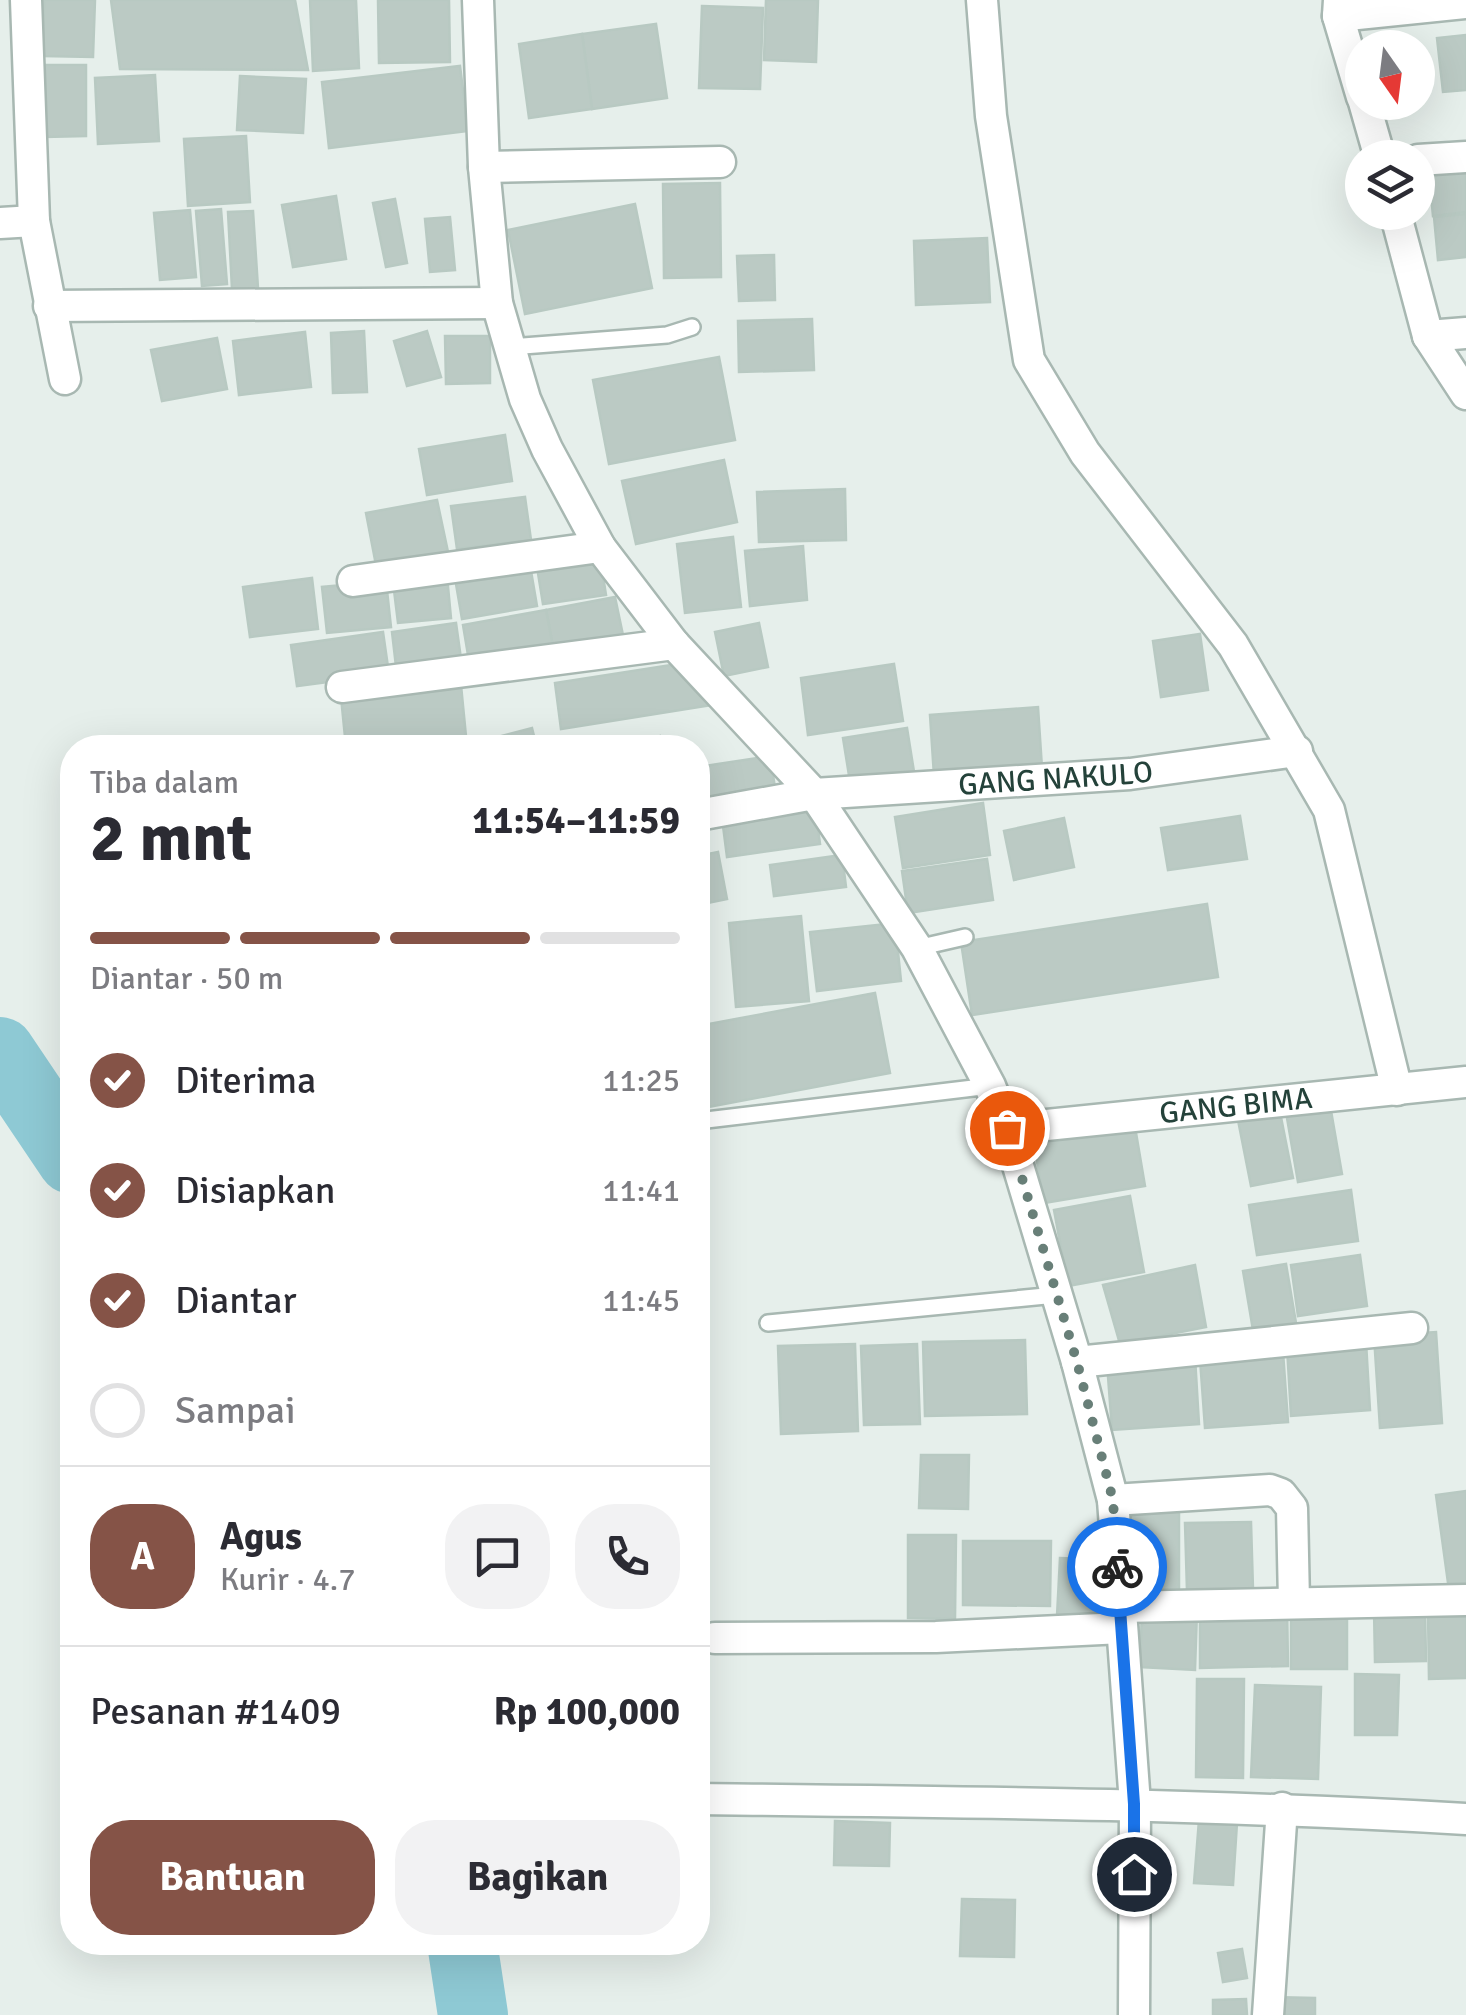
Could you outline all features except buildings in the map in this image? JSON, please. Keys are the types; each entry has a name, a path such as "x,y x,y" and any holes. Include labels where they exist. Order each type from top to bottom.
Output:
{"street":[{"path":"26,0 34,220 65,379"},
{"path":"478,0 484,167 497,304 525,398 547,449 600,547 674,644 814,794 916,948 990,1086 1007,1128 1077,1362 1113,1500 1134,1804 1134,2015"},
{"path":"982,0 991,116 1029,360 1085,453 1233,645 1329,810 1397,1090"},
{"path":"1345,34 1338,8 1466,3"},
{"path":"1435,159 1466,157"},
{"path":"484,167 720,162"},
{"path":"0,223 34,220"},
{"path":"1400,230 1428,336 1466,394"},
{"path":"49,306 497,304"},
{"path":"1428,336 1466,333"},
{"path":"353,580 600,547"},
{"path":"342,687 674,644"},
{"name":"GANG NAKULO","path":"710,813 814,794 1130,774 1297,751"},
{"name":"GANG BIMA","path":"1007,1128 1466,1082"},
{"path":"1077,1362 1412,1328"},
{"path":"1113,1500 1270,1490 1281,1494 1292,1508 1294,1602"},
{"path":"714,1638 936,1637 1294,1602 1466,1600"},
{"path":"710,1798 1282,1808 1466,1820"},
{"path":"1268,2015 1282,1808"}],"lane":[{"path":"510,347 667,335 692,327"},
{"path":"916,948 965,937"},
{"path":"710,1120 990,1086"},
{"path":"768,1323 1056,1295"}],"waterway":[{"path":"0,1052 60,1141"},
{"path":"464,1955 473,2015"}],"way so far":[{"path":"1007,1128 1077,1362 1113,1500 1117,1567"}],"route":[{"path":"1117,1567 1134,1804 1134,1874"}]}
